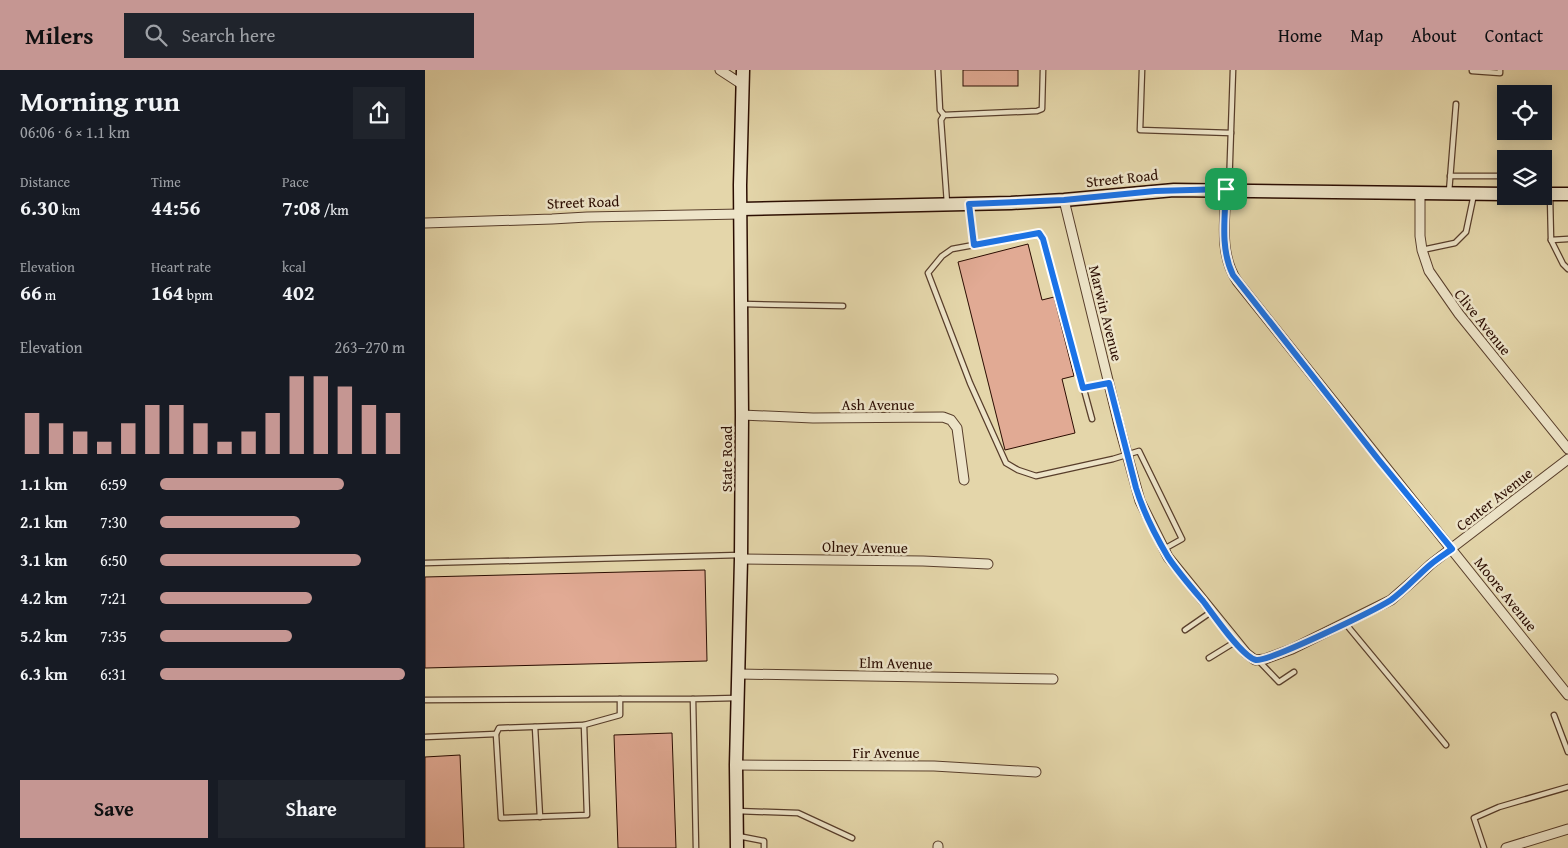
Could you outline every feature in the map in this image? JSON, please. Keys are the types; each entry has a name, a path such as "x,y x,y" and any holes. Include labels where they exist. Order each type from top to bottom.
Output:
{"main road":[{"name":"State Road","path":"737,842 736,765 743,415 741,211 743,70"},
{"name":"Street Road","path":"741,211 1064,200 1155,191 1228,189 1497,194"},
{"path":"1552,194 1568,194"}],"street":[{"path":"719,70 743,85"},
{"name":"Moore Avenue","path":"1228,189 1225,248 1227,262 1233,275 1568,695"},
{"name":"Clive Avenue","path":"1420,193 1420,236 1422,250 1429,271 1443,293 1568,449"},
{"name":"Marwin Avenue","path":"1064,200 1140,501 1175,567 1235,642 1250,657 1257,660"},
{"name":"Street Road","path":"425,223 741,211"},
{"name":"Ash Avenue","path":"743,415 813,418 943,417 951,420 957,428 964,480"},
{"name":"Center Avenue","path":"1257,660 1265,660 1292,649 1391,600 1431,564 1568,460"},
{"name":"Olney Avenue","path":"741,557 988,564"},
{"name":"Elm Avenue","path":"739,674 1053,679"},
{"name":"Fir Avenue","path":"736,765 935,766 1036,772"},
{"path":"1506,848 1520,846 1568,829"}],"lane":[{"path":"938,70 940,110 944,115"},
{"path":"944,115 1037,111 1042,109 1043,70"},
{"path":"1142,70 1140,130 1231,133"},
{"path":"1228,189 1233,70"},
{"path":"1472,70 1500,73 1500,70"},
{"path":"1449,193 1456,104"},
{"path":"944,115 940,125 947,204"},
{"path":"1450,176 1497,176"},
{"path":"1422,250 1455,243 1466,232 1474,193"},
{"path":"969,204 974,245"},
{"path":"1548,205 1551,240 1563,264 1568,269"},
{"path":"1092,419 1043,239 1039,233 952,249 942,256 928,273 970,384 1006,463 1018,470 1036,476 1129,455 1139,451 1182,539 1164,549"},
{"path":"1551,240 1568,239"},
{"path":"742,304 843,306"},
{"path":"1083,388 1109,383"},
{"path":"425,563 741,557"},
{"path":"1185,630 1211,612"},
{"path":"1345,623 1446,745"},
{"path":"1209,658 1235,642"},
{"path":"1257,660 1279,682 1293,672"},
{"path":"425,700 738,698"},
{"path":"583,725 587,815 501,818 496,734 499,728 583,725 620,714 620,699"},
{"path":"693,699 696,848"},
{"path":"1554,715 1568,752"},
{"path":"535,727 541,817"},
{"path":"425,737 496,734"},
{"path":"1484,848 1474,818 1499,807 1568,787"},
{"path":"736,811 798,813 851,838"},
{"path":"737,842 764,841 764,848"}],"building":[{"path":"963,70 1018,70 1018,86 963,86"},
{"path":"1028,244 1042,300 1054,297 1074,376 1062,379 1075,433 1005,450 958,262"},
{"path":"705,570 707,661 425,668 425,577"},
{"path":"672,733 676,848 618,848 614,735"},
{"path":"460,755 464,848 425,848 425,757"}],"route":[{"path":"1226,189 1225,248 1227,262 1233,275 1378,459 1452,549 1431,564 1391,600 1292,649 1265,660 1255,660 1250,657 1235,642 1175,567 1159,541 1140,501 1109,383 1083,388 1043,239 1039,233 974,245 969,204 1064,200 1155,191 1226,189"}]}
